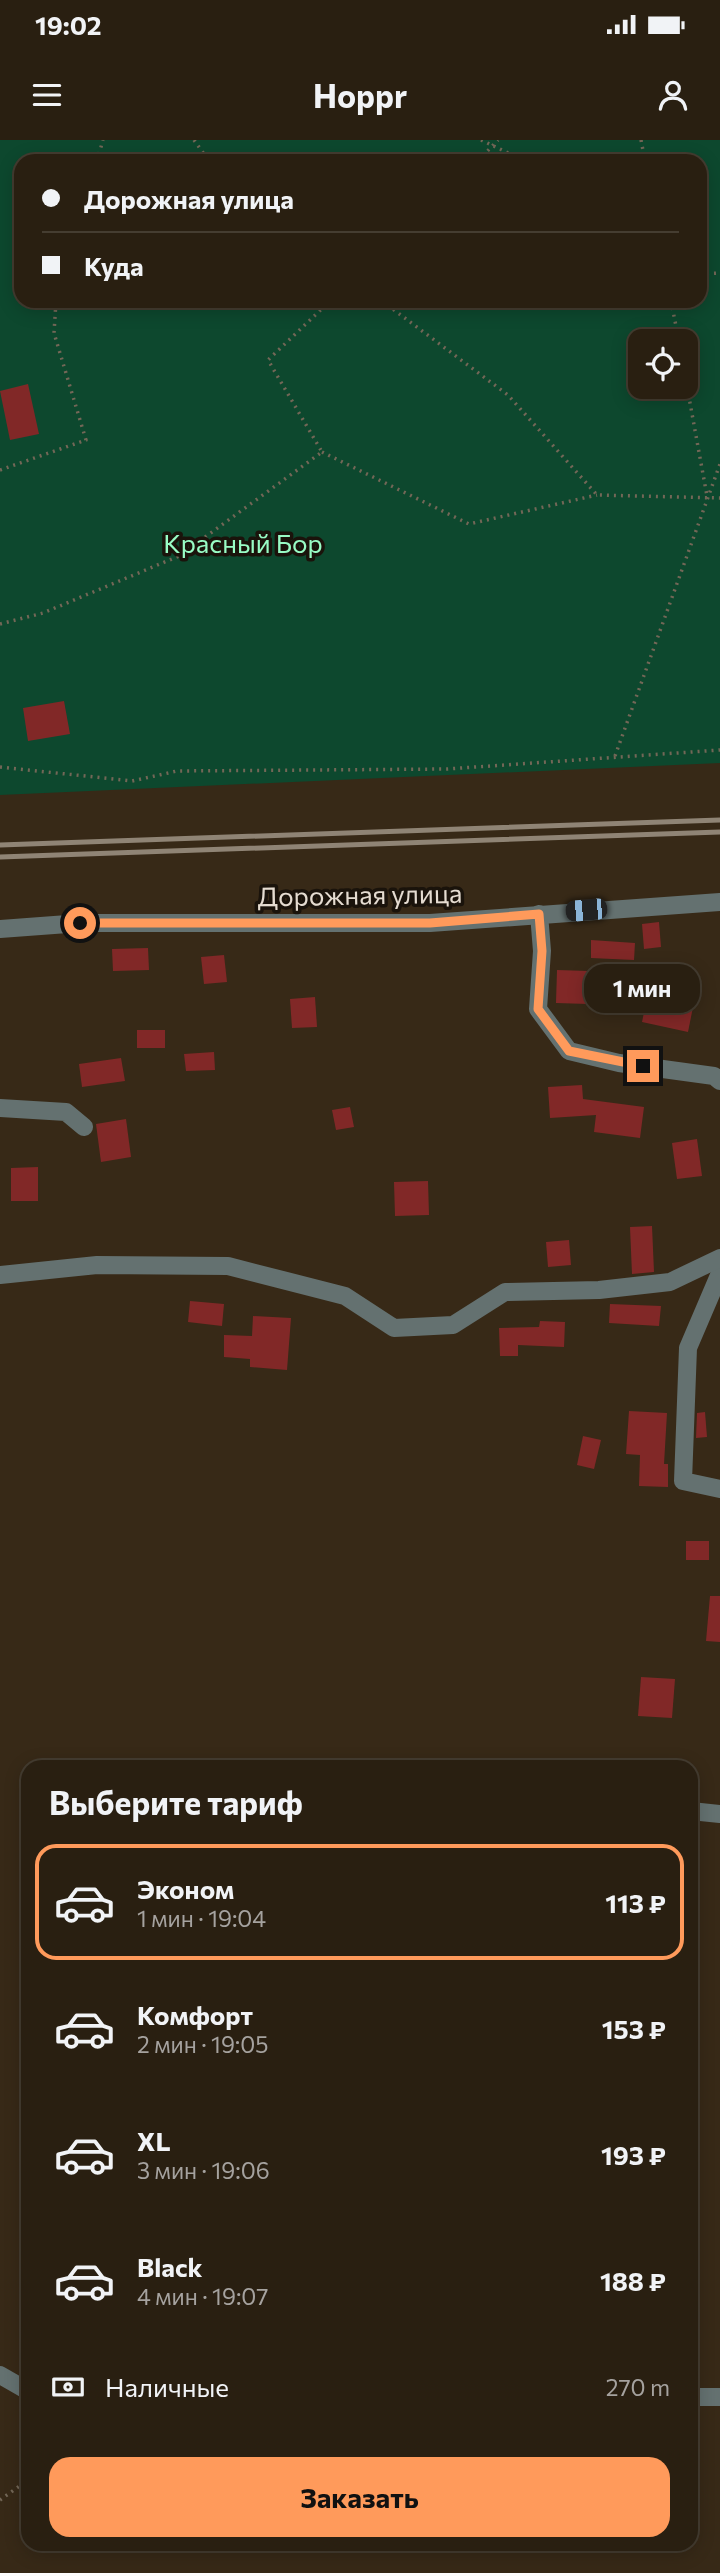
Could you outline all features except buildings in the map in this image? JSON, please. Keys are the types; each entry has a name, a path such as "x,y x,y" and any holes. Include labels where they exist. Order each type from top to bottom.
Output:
{"street":[{"name":"Дорожная улица","path":"0,929 80,923 430,923 720,902"},
{"path":"539,914 542,951 538,1009 569,1051 619,1063 714,1076 720,1081"},
{"path":"0,1108 66,1112 84,1126"},
{"path":"0,1275 97,1265 228,1266 345,1296 394,1328 453,1325 505,1292 599,1290 670,1282 720,1258"},
{"path":"720,1273 688,1348 683,1481 720,1489"},
{"path":"698,1812 720,1814"},
{"path":"0,2375 21,2386"},
{"path":"698,2398 720,2397"}],"path":[{"path":"481,140 511,154"},
{"path":"485,154 498,140"},
{"path":"0,470 86,440 54,333 55,308"},
{"path":"323,308 268,360 322,452 469,524 597,495 720,498"},
{"path":"391,308 508,395 597,495"},
{"path":"672,308 677,329"},
{"path":"689,399 708,499"},
{"path":"0,624 43,613 179,556 322,452"},
{"path":"615,756 720,464"},
{"path":"0,767 132,781 177,771 447,769 720,750"},
{"path":"0,2500 21,2485"}],"green space":[{"name":"Красный Бор","path":"0,140 720,140 720,763 0,795"}],"railway":[{"path":"0,845 720,820"},
{"path":"0,857 720,832"}],"route":[{"path":"80,923 430,923 539,914 542,951 538,1009 569,1051 643,1066"}]}
